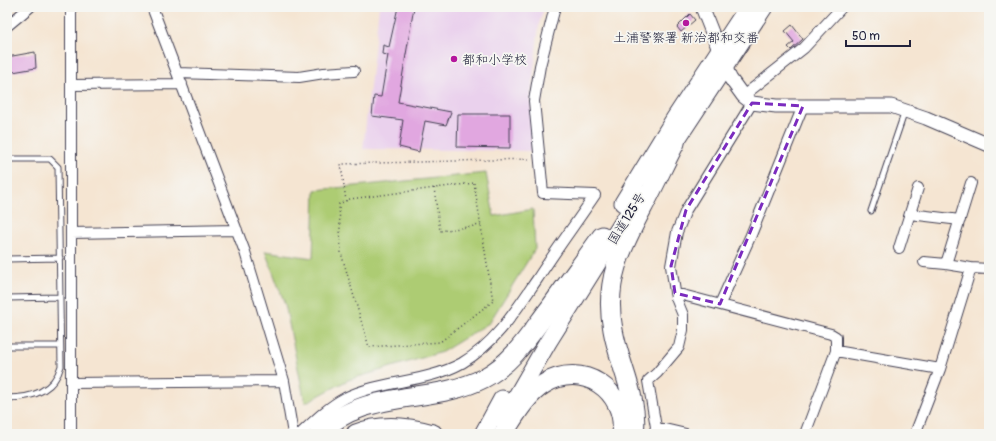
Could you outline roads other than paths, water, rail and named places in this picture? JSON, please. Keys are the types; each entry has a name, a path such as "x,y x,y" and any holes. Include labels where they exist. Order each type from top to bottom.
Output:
{"highway":[{"name":"国道125号","path":"483,434 516,373 718,50 748,7"},
{"name":"国道125号","path":"495,434 548,342 724,66 764,7"},
{"path":"634,434 631,394 612,330 609,303 612,277 622,246 675,143"},
{"path":"319,434 340,417 364,406 460,388 495,371 525,342 602,236"},
{"path":"503,434 523,404 543,385 552,380 573,376 596,382 609,391 618,404 622,416 622,434"},
{"path":"356,434 389,428 406,428 433,434"}],"street":[{"path":"7,26 30,7"},
{"path":"71,7 71,434"},
{"path":"152,7 237,230 284,381 294,434"},
{"path":"300,434 323,413 345,398 365,390 425,376 461,363 502,329 595,195 543,193 534,100 540,66 555,7"},
{"path":"702,7 724,66 732,81 748,100 776,106 891,106 905,110 989,145"},
{"path":"686,434 655,430 648,381 657,373 679,347 683,330 683,315 675,292 671,266 677,232 686,210 748,100 804,48 842,7"},
{"path":"178,73 299,77 324,73 354,71"},
{"path":"71,85 182,84"},
{"path":"720,304 751,235 803,106"},
{"path":"946,264 971,183"},
{"path":"899,248 918,188"},
{"path":"910,214 960,220"},
{"path":"71,233 237,230"},
{"path":"924,262 989,269"},
{"path":"915,434 940,368 971,268"},
{"path":"675,292 831,334 836,337 836,351 805,434"},
{"path":"836,351 940,368"},
{"path":"71,383 284,381"}],"lane":[{"path":"872,211 905,110"},
{"path":"7,159 50,159 58,167 60,258 60,366 54,380 34,396 7,398"},
{"path":"7,259 60,258"},
{"path":"7,298 60,297"},
{"path":"7,346 60,346"}],"place":[{"name":"土浦警察署 新治都和交番","path":"686,23"},
{"name":"都和小学校","path":"454,59"}]}
